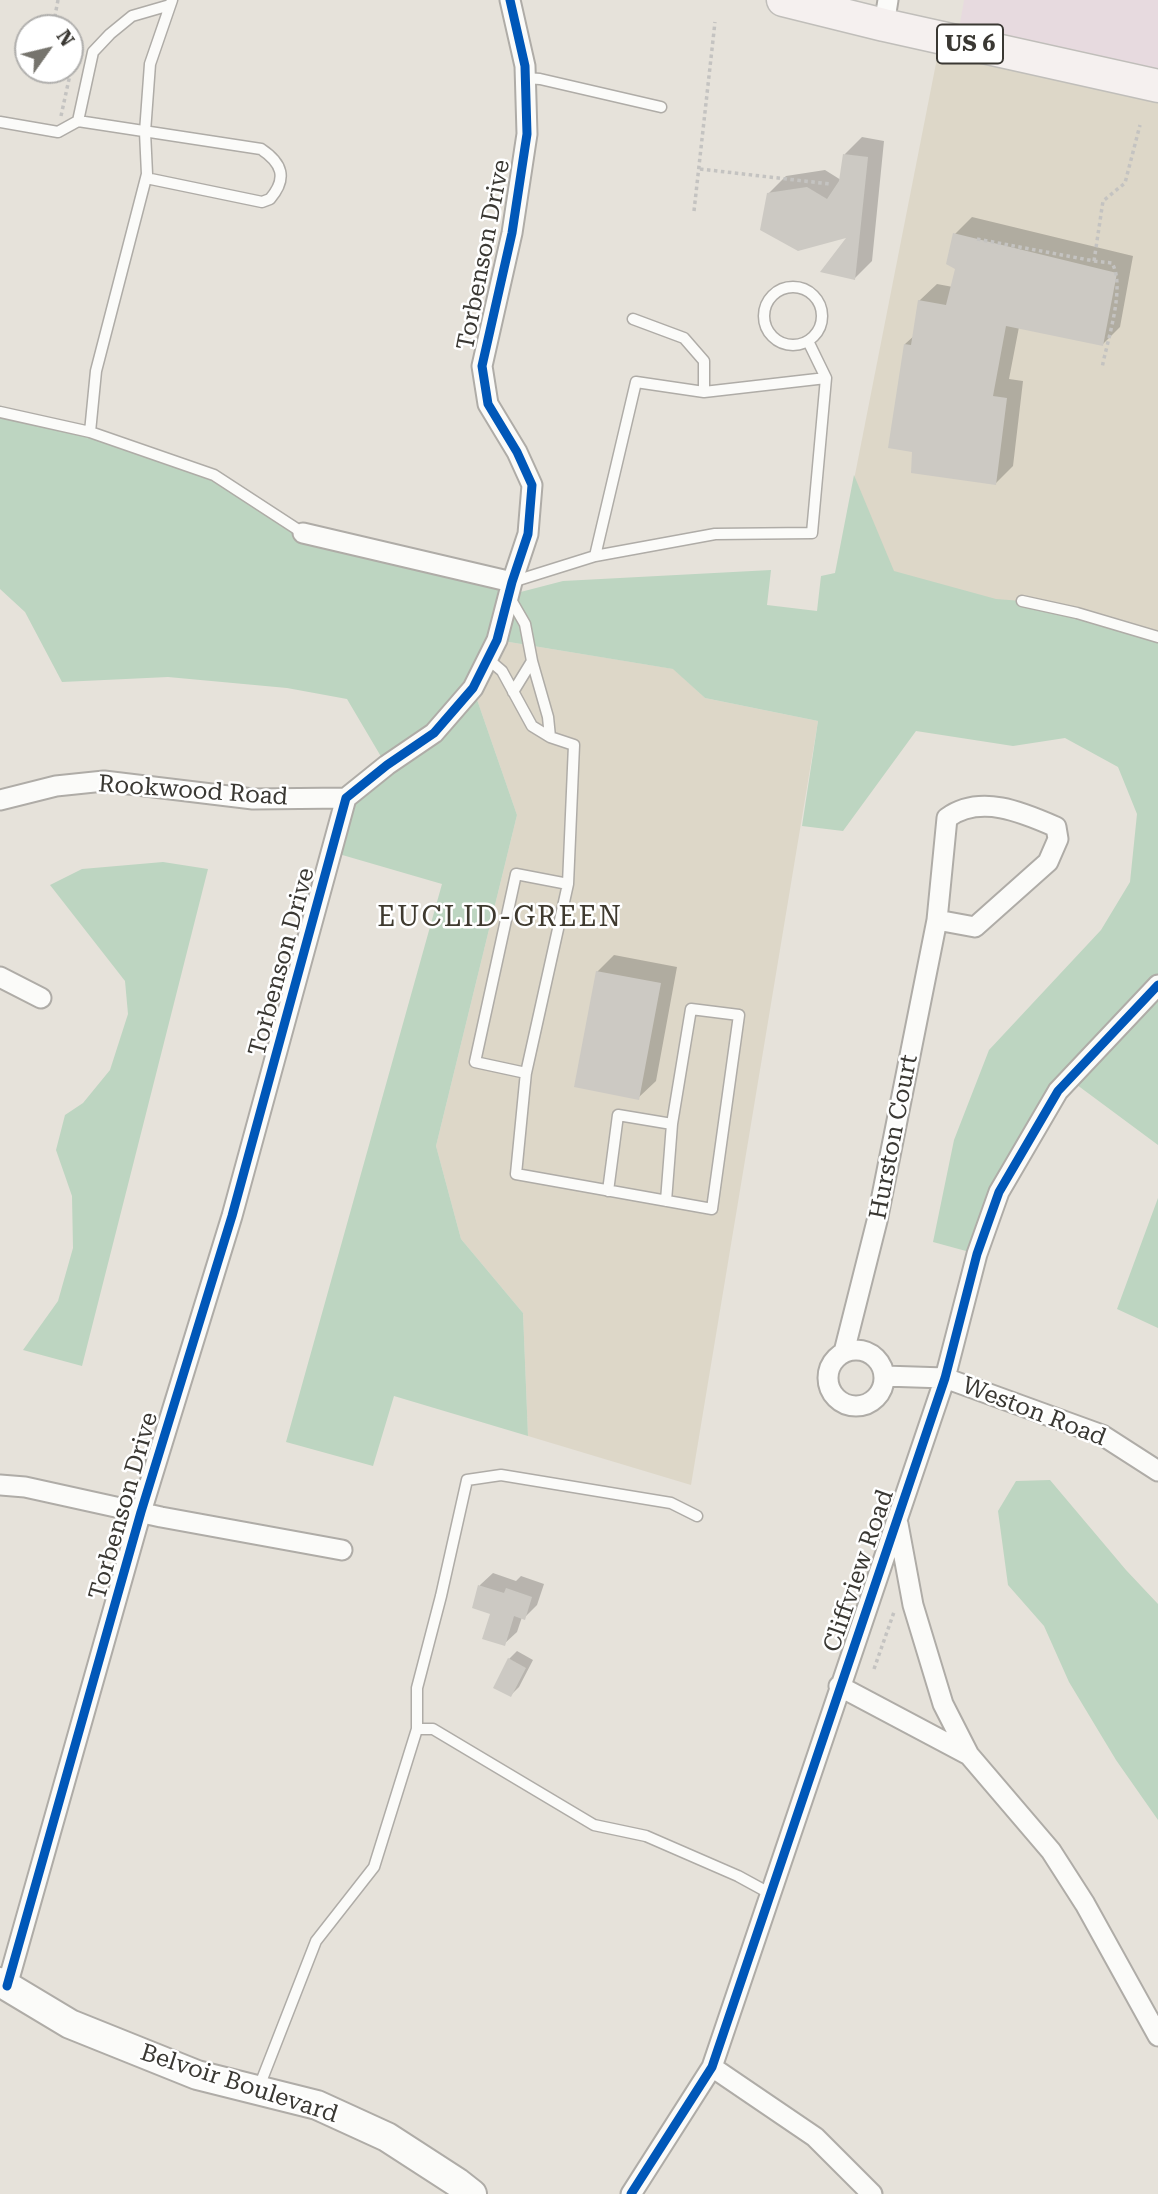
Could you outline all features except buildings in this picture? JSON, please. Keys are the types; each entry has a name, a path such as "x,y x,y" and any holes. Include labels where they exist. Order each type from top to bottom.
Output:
{"main road":[{"name":"US 6","path":"783,0 886,12 1158,86"}],"street":[{"name":"Torbenson Drive","path":"3,1984 141,1512 232,1216 346,798 387,765 434,733 473,688 497,640 528,534 532,485 517,452 488,404 482,366 512,233 527,134 525,66 510,0"},
{"path":"303,533 510,589"},
{"name":"Rookwood Road","path":"0,800 55,786 104,781 253,799 346,798"},
{"name":"Hurston Court","path":"884,1376 879,1394 873,1401 855,1406 837,1400 831,1392 827,1374 836,1357 844,1352 877,1222 937,920 947,818 958,811 986,806 1007,808 1056,827 1058,839 1048,862 975,927 937,920"},
{"path":"0,977 41,998"},
{"name":"Cliffview Road","path":"631,2194 712,2067 839,1686 898,1523 945,1378 976,1254 999,1192 1058,1091 1158,985"},
{"path":"844,1352 862,1350 870,1353 877,1359 884,1376 945,1378"},
{"name":"Weston Road","path":"945,1378 1102,1435 1158,1471"},
{"path":"0,1485 25,1487 342,1550"},
{"path":"898,1523 913,1605 943,1704 969,1755 1051,1851 1085,1904 1158,2036"},
{"path":"839,1686 969,1755"},
{"name":"Belvoir Boulevard","path":"3,1984 70,2024 197,2075 317,2105 387,2137 472,2194"},
{"path":"712,2067 815,2137 872,2194"}],"lane":[{"path":"78,121 93,52 132,16 171,2"},
{"path":"90,432 96,371 146,178 145,132 150,64 171,2"},
{"path":"525,78 540,79 661,107"},
{"path":"0,122 58,132 78,121 261,149 274,158 281,168 277,191 270,199 262,202 146,178"},
{"path":"792,288 802,289 817,300 822,318 820,327 808,341 790,345 780,342 767,329 765,310 768,301 775,294 792,288"},
{"path":"633,320 684,338 704,361 704,392"},
{"path":"550,737 548,717 525,624 510,589 596,556 715,534 812,533 826,378 808,341"},
{"path":"596,556 636,382 704,392 826,378"},
{"path":"0,412 90,432 214,475 303,533"},
{"path":"1022,601 1077,612 1158,638"},
{"path":"488,659 502,671 532,726 550,737 574,744 568,884 526,1072 516,1174 608,1191 712,1209 739,1015 691,1009 672,1124 666,1201"},
{"path":"513,692 532,661"},
{"path":"526,1072 475,1062 516,874 568,884"},
{"path":"608,1191 618,1115 672,1124"},
{"path":"258,2091 316,1941 374,1867 417,1729 417,1688 467,1480 501,1475 671,1503 697,1516"},
{"path":"417,1729 433,1729 594,1825 646,1836 771,1894"}],"path":[{"path":"694,211 715,22"},
{"path":"58,132 68,84"},
{"path":"1094,261 1103,201 1125,183 1140,125"},
{"path":"699,169 830,184"},
{"path":"976,239 1112,263 1117,271 1118,286 1102,368"},
{"path":"874,1669 894,1612"}],"shaded area":[{"path":"964,0 1158,0 1158,86 957,41"},
{"path":"941,38 1158,86 1158,694 825,627"},
{"path":"497,640 674,669 705,698 818,721 691,1485 528,1436 523,1313 461,1239 436,1146 517,815 473,688"}],"green space":[{"path":"0,412 90,432 214,475 303,533 512,582 509,595 563,581 771,570 767,605 817,611 821,576 835,573 854,475 894,571 996,599 1022,601 1158,637 1158,1145 1069,1079 977,1254 933,1242 954,1140 989,1050 1101,930 1130,882 1137,814 1118,767 1065,738 1013,746 916,731 843,831 802,826 818,721 705,698 673,669 497,640 473,688 517,815 436,1146 461,1239 523,1313 528,1436 394,1396 373,1466 286,1442 442,884 332,852 346,798 386,765 347,699 287,688 168,677 62,682 25,612 0,589"},
{"path":"163,862 208,869 82,1366 23,1350 58,1301 73,1248 72,1196 56,1150 65,1115 83,1103 110,1070 128,1014 125,981 50,885 82,869"},
{"path":"1158,1198 1158,1328 1117,1309"},
{"path":"1050,1480 1158,1604 1158,1820 1116,1760 1069,1682 1044,1626 1008,1585 998,1511 1016,1481"}],"cycle path":[{"path":"7,1986 141,1512 232,1216 346,798 387,765 434,733 473,688 497,640 528,534 532,485 517,452 488,404 482,366 512,233 527,134 525,66 510,0"},
{"path":"631,2194 712,2067 945,1378 977,1254 999,1192 1058,1091 1158,985"}],"district":[{"name":"EUCLID-GREEN","path":"500,918"}]}
